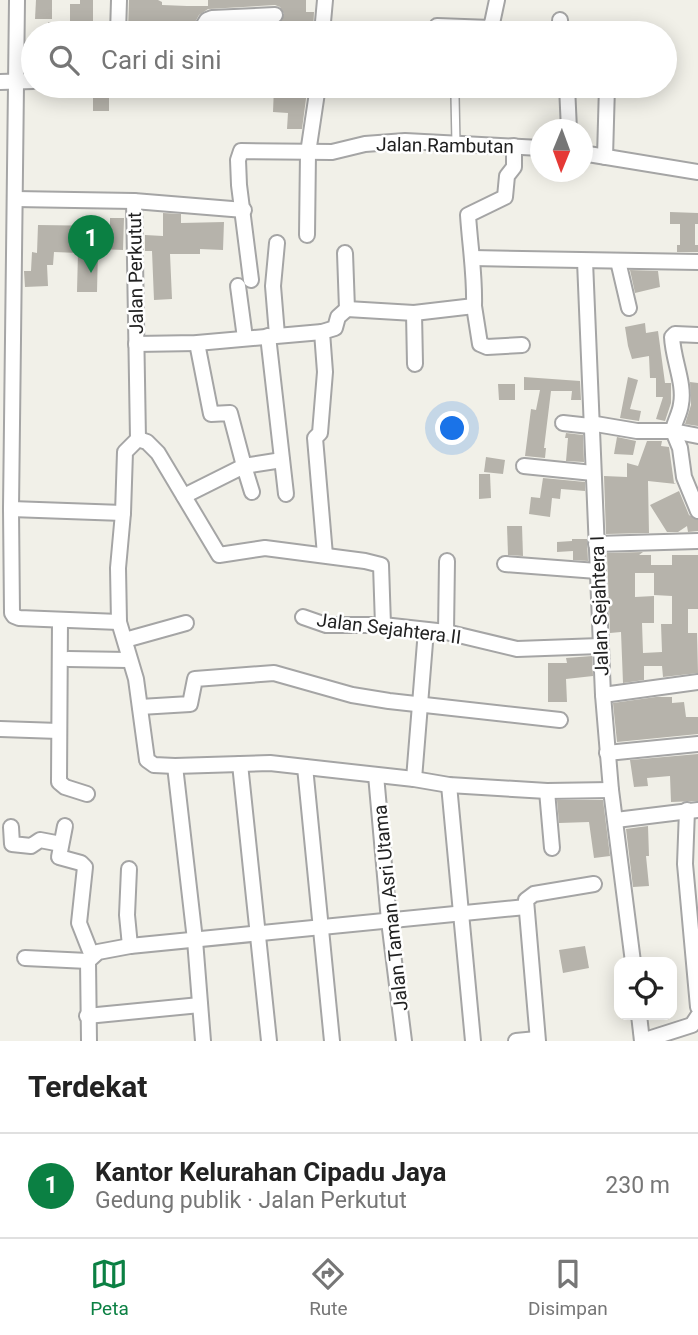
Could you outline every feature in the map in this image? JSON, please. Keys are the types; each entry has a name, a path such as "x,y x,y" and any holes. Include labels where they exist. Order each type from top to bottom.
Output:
{"street":[{"path":"16,0 15,199 7,237 6,396 12,612 19,618 119,622"},
{"path":"118,21 119,0"},
{"path":"323,21 324,0"},
{"path":"492,21 496,0"},
{"path":"206,21 212,18 275,15"},
{"path":"0,82 21,78"},
{"path":"307,235 308,153 316,98"},
{"path":"568,98 568,119"},
{"path":"605,157 607,98"},
{"name":"Jalan Rambutan","path":"244,210 239,185 238,160 241,151 332,152 384,142 530,147"},
{"path":"514,146 514,167 507,176 505,197 468,215 475,279 474,306 480,344 487,347 522,345"},
{"path":"593,155 698,172"},
{"path":"15,199 134,201 244,210 251,279"},
{"name":"Jalan Perkutut","path":"134,201 138,439"},
{"path":"277,243 272,336 286,494"},
{"path":"345,253 347,309"},
{"path":"472,258 698,261"},
{"name":"Jalan Sejahtera I","path":"585,261 603,695 611,790 632,957"},
{"path":"618,261 629,309"},
{"path":"237,286 245,338"},
{"path":"136,344 197,343 322,332 335,328 338,317 347,309 414,313 474,306"},
{"path":"414,313 415,364"},
{"path":"322,332 325,372 320,433 315,438 325,555"},
{"path":"698,335 675,334 672,337 673,356 681,382 681,405 673,432 680,448 684,477 698,511"},
{"path":"197,343 211,415 230,413 252,492"},
{"path":"563,422 698,436"},
{"path":"383,625 381,565 265,548 219,555 158,453 147,442 138,439 125,452 118,568 119,622 128,660 136,679 147,760 154,765 270,763 449,785 547,791 611,790"},
{"path":"184,496 244,466 282,460"},
{"path":"524,466 593,473"},
{"path":"11,509 123,513"},
{"path":"596,544 698,541"},
{"path":"446,632 447,561"},
{"path":"505,564 597,571"},
{"name":"Jalan Sejahtera II","path":"303,617 326,625 383,625 446,632 517,649 600,646"},
{"path":"60,620 60,782 65,787 87,794"},
{"path":"125,640 186,623"},
{"path":"414,779 426,630"},
{"path":"68,659 128,660"},
{"path":"140,707 190,704 193,681 274,673 284,682 352,695 560,720"},
{"path":"603,695 698,682"},
{"path":"0,729 59,731"},
{"path":"607,753 698,744"},
{"path":"240,764 268,1041"},
{"path":"175,766 195,940 203,1041"},
{"path":"305,766 332,1041"},
{"name":"Jalan Taman Asri Utama","path":"376,775 389,921 404,1041"},
{"path":"449,785 473,1041"},
{"path":"547,791 552,848"},
{"path":"616,820 693,810 685,864 698,1007"},
{"path":"65,826 60,859 81,863 85,867 79,923 90,958 87,1016 89,1041"},
{"path":"11,827 12,844 31,846 40,841 61,844"},
{"path":"129,869 127,915 130,946"},
{"path":"516,1041 537,1040 526,900 534,894 594,884"},
{"path":"25,958 90,958 98,952 130,946 526,907"},
{"path":"87,1016 200,1004"},
{"path":"640,1020 642,1041 691,1025 698,1016"}],"lane":[{"path":"455,98 456,144"}],"building":[{"path":"36,0 52,0 52,19 35,19"},
{"path":"80,0 93,0 93,21 70,21 70,4 80,4"},
{"path":"129,0 158,0 162,5 208,6 208,0 306,0 306,12 314,12 314,21 281,21 284,14 280,7 275,5 208,9 196,21 128,21"},
{"path":"93,98 109,98 109,111 93,111"},
{"path":"274,98 306,98 302,129 287,129 288,113 273,112"},
{"path":"670,212 698,213 695,245 698,245 698,252 677,252 677,245 680,245 680,224 670,224"},
{"path":"163,213 181,214 181,223 224,222 223,250 200,249 200,254 170,254 172,299 154,300 152,251 145,251 145,235 163,236"},
{"path":"110,218 124,218 123,250 98,249 97,292 77,292 78,253 54,252 53,265 47,265 48,286 25,287 24,271 31,271 32,252 37,253 38,225 110,226"},
{"path":"630,270 658,271 660,287 635,293"},
{"path":"645,323 646,333 658,331 665,383 671,383 671,403 665,421 656,419 663,397 656,397 656,378 650,378 649,356 632,359 628,346 625,327"},
{"path":"524,377 580,381 581,400 571,400 572,391 551,391 545,458 525,456 531,409 536,410 540,390 524,390"},
{"path":"628,377 638,380 630,409 641,411 639,421 620,418"},
{"path":"690,382 698,383 698,426 685,424 691,405"},
{"path":"498,384 515,384 515,400 499,400"},
{"path":"566,433 583,435 584,462 566,461"},
{"path":"617,437 636,441 633,455 614,454"},
{"path":"647,441 662,441 661,446 669,447 676,484 648,481 649,533 606,534 604,476 627,477 627,463 638,466"},
{"path":"486,457 505,460 503,474 484,472"},
{"path":"479,474 490,474 491,498 479,499"},
{"path":"543,478 585,482 585,491 561,489 560,499 552,498 550,517 529,514 531,497 540,498"},
{"path":"679,491 689,515 698,520 698,531 688,532 687,526 678,532 667,532 650,505"},
{"path":"507,526 522,526 523,556 508,555"},
{"path":"587,539 588,561 573,560 573,551 557,552 557,542"},
{"path":"643,552 639,555 651,555 651,565 672,565 672,555 698,555 698,609 688,609 688,633 697,633 698,673 663,677 662,666 644,666 644,680 623,683 621,632 610,633 607,553","holes":["635,573 654,573 654,595 672,596 672,624 661,624 662,652 643,653 642,623 654,623 654,596 635,597"]},
{"path":"592,656 593,676 566,679 567,702 548,702 548,663 567,663 566,658"},
{"path":"672,697 672,703 684,702 686,717 698,717 698,734 617,742 613,703"},
{"path":"698,754 698,801 671,802 670,776 647,778 648,786 634,787 630,760"},
{"path":"557,800 603,800 610,856 594,858 589,822 559,823"},
{"path":"648,826 649,856 646,856 649,886 633,887 626,829"},
{"path":"585,946 589,968 563,973 559,950"}],"place":[{"name":"Kantor Kelurahan Cipadu Jaya","path":"91,273"}]}
